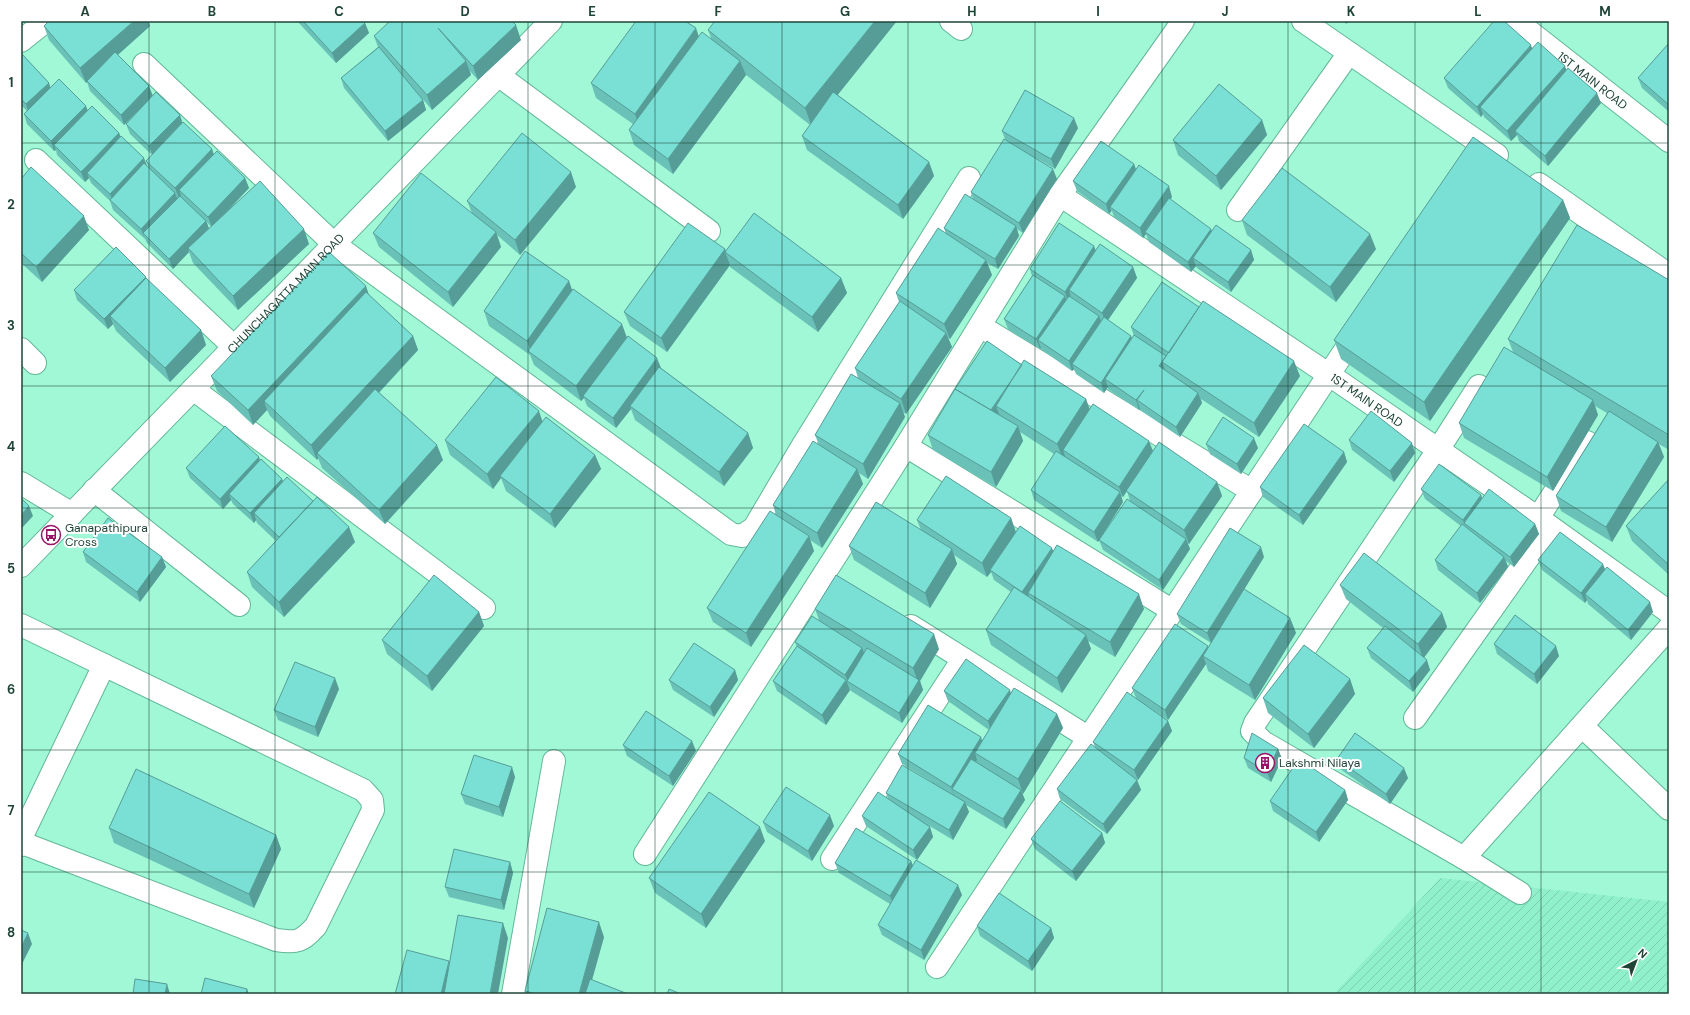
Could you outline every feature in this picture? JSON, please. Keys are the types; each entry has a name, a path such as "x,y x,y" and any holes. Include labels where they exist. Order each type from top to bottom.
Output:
{"street":[{"path":"21,41 46,21"},
{"name":"CHUNCHAGATTA MAIN ROAD","path":"21,566 233,346 551,21"},
{"path":"645,854 906,446 1060,195 1184,21"},
{"path":"1303,21 1349,52 1479,152 1518,170 1587,227 1669,275"},
{"name":"1ST MAIN ROAD","path":"1516,21 1669,141"},
{"path":"1238,210 1349,52"},
{"path":"144,64 334,244 731,534 742,536 754,528 803,444 969,178"},
{"path":"498,75 709,231"},
{"path":"36,160 233,346"},
{"name":"1ST MAIN ROAD","path":"1060,195 1328,374 1544,522 1669,612"},
{"path":"937,967 1328,374 1368,316"},
{"path":"980,326 1252,491"},
{"path":"1479,386 1438,450 1260,716 1252,731 1263,742 1464,858 1520,893"},
{"path":"193,389 484,608"},
{"path":"1415,718 1544,522 1587,442"},
{"path":"906,446 1173,611"},
{"path":"21,484 72,514"},
{"path":"94,490 239,605"},
{"path":"825,572 845,584"},
{"path":"897,617 1089,738"},
{"path":"21,625 363,790 372,800 373,810 316,926 306,938 294,942 276,940 25,844 21,845"},
{"path":"1464,858 1669,628"},
{"path":"832,859 963,659"},
{"path":"21,838 104,665"},
{"path":"1582,726 1669,809"},
{"path":"513,994 554,761"}],"shaded area":[{"path":"1440,878 1669,902 1669,994 1334,994"}],"building":[{"path":"49,21 134,21 80,68 44,26"},
{"path":"303,21 364,21 365,23 332,53"},
{"path":"390,21 512,21 516,25 473,66 438,28 466,61 427,95 374,36"},
{"path":"636,21 685,21 696,28 635,114 591,83"},
{"path":"715,21 875,21 805,108 708,30"},
{"path":"1494,21 1504,21 1531,45 1477,107 1444,78"},
{"path":"702,32 740,61 668,159 629,130"},
{"path":"1538,42 1565,66 1507,131 1480,107"},
{"path":"1669,43 1669,105 1638,78"},
{"path":"379,47 423,100 385,131 341,78"},
{"path":"115,52 149,86 121,115 87,81"},
{"path":"21,53 49,83 26,104 21,99"},
{"path":"1568,68 1597,93 1545,156 1515,131"},
{"path":"59,79 86,106 51,141 24,114"},
{"path":"1219,84 1262,120 1216,176 1173,140"},
{"path":"1025,90 1074,118 1051,159 1002,131"},
{"path":"156,92 180,115 149,146 126,124"},
{"path":"833,92 929,162 898,205 802,136"},
{"path":"92,106 119,133 81,172 54,145"},
{"path":"183,122 212,149 175,188 146,161"},
{"path":"522,133 571,172 515,240 467,201"},
{"path":"121,136 144,158 110,194 87,173"},
{"path":"1473,137 1563,200 1424,402 1334,340"},
{"path":"1004,139 1053,169 1019,223 971,192"},
{"path":"1101,141 1134,164 1106,204 1073,181"},
{"path":"217,151 245,178 208,217 179,190"},
{"path":"144,163 175,193 141,229 110,200"},
{"path":"1139,165 1169,186 1140,228 1110,207"},
{"path":"31,167 84,216 36,267 21,253 21,179"},
{"path":"1282,168 1370,234 1330,287 1242,220"},
{"path":"421,173 496,232 448,292 373,233"},
{"path":"260,181 304,229 233,296 188,248"},
{"path":"965,194 1016,226 995,259 944,228"},
{"path":"180,196 206,221 169,259 143,233"},
{"path":"1169,198 1211,229 1188,262 1145,232"},
{"path":"754,213 841,278 812,317 725,252"},
{"path":"688,223 725,249 661,338 624,312"},
{"path":"1059,223 1094,246 1065,292 1030,269"},
{"path":"1216,225 1251,250 1228,282 1193,258"},
{"path":"1577,225 1669,280 1669,435 1508,339"},
{"path":"938,228 986,260 944,324 896,293"},
{"path":"1100,244 1133,267 1102,313 1069,290"},
{"path":"116,247 146,277 104,319 74,290"},
{"path":"525,251 569,281 527,341 484,311"},
{"path":"329,252 366,286 248,410 211,376"},
{"path":"1033,275 1065,296 1036,339 1004,319"},
{"path":"146,278 201,330 165,368 110,316"},
{"path":"1162,282 1199,307 1169,353 1131,327"},
{"path":"573,289 622,324 576,386 528,351"},
{"path":"366,292 413,336 311,445 264,401"},
{"path":"1069,296 1099,316 1069,361 1038,340"},
{"path":"900,301 946,333 901,399 855,368"},
{"path":"1203,301 1294,361 1254,423 1162,362"},
{"path":"1104,317 1131,336 1101,383 1072,364"},
{"path":"1134,335 1166,356 1159,366 1198,393 1176,427 1137,400 1144,390 1136,400 1105,379"},
{"path":"628,336 657,358 613,418 583,396"},
{"path":"987,341 1022,365 991,410 955,389"},
{"path":"1504,347 1593,400 1547,477 1459,423"},
{"path":"1024,360 1086,399 1057,444 996,406"},
{"path":"659,367 748,433 719,472 630,406"},
{"path":"851,374 900,403 863,464 815,435"},
{"path":"496,377 539,411 487,474 445,440"},
{"path":"375,389 437,445 379,510 317,453"},
{"path":"955,389 1018,426 991,472 928,435"},
{"path":"1093,404 1149,441 1119,487 1063,450"},
{"path":"1371,411 1412,443 1390,471 1349,440"},
{"path":"1609,411 1658,442 1606,527 1556,496"},
{"path":"546,417 595,455 550,514 500,476"},
{"path":"1223,417 1254,438 1237,464 1206,444"},
{"path":"1304,424 1344,452 1299,515 1260,487"},
{"path":"225,426 259,457 220,499 186,468"},
{"path":"813,441 857,469 817,533 773,505"},
{"path":"1159,442 1217,482 1184,530 1126,491"},
{"path":"1056,451 1120,492 1094,532 1031,490"},
{"path":"261,459 282,479 250,513 229,494"},
{"path":"1439,464 1481,495 1463,520 1421,489"},
{"path":"946,476 1011,518 982,563 917,520"},
{"path":"287,477 313,501 279,537 254,513"},
{"path":"1669,479 1669,565 1626,526"},
{"path":"1489,489 1535,524 1510,557 1464,523"},
{"path":"317,497 349,527 279,602 247,572"},
{"path":"21,498 29,506 21,515"},
{"path":"1127,499 1186,539 1159,580 1099,540"},
{"path":"876,502 952,549 925,593 849,546"},
{"path":"770,511 809,536 746,633 707,608"},
{"path":"108,518 162,557 137,592 83,552"},
{"path":"1462,524 1504,557 1477,593 1435,560"},
{"path":"1020,526 1052,548 1022,592 990,570"},
{"path":"1230,528 1261,547 1207,633 1177,614"},
{"path":"1560,532 1603,564 1581,593 1538,560"},
{"path":"1057,545 1139,594 1110,642 1028,593"},
{"path":"1364,553 1442,613 1418,644 1340,585"},
{"path":"1607,567 1650,602 1628,630 1585,594"},
{"path":"434,575 479,612 427,676 382,640"},
{"path":"836,575 934,634 913,668 815,609"},
{"path":"1014,587 1086,635 1057,678 986,630"},
{"path":"1244,589 1290,618 1249,685 1203,656"},
{"path":"1515,615 1556,646 1534,674 1494,644"},
{"path":"812,616 862,648 845,675 795,642"},
{"path":"1175,624 1208,646 1165,710 1132,688"},
{"path":"1385,626 1427,660 1409,681 1367,648"},
{"path":"694,643 735,670 710,707 669,680"},
{"path":"1304,645 1350,679 1308,734 1263,698"},
{"path":"797,646 846,680 822,715 773,681"},
{"path":"867,648 919,680 899,713 847,681"},
{"path":"966,659 1010,690 988,721 944,691"},
{"path":"295,662 335,678 315,727 274,710"},
{"path":"1014,688 1057,714 1018,779 975,753"},
{"path":"1127,692 1168,721 1134,770 1093,742"},
{"path":"928,705 981,737 951,787 898,754"},
{"path":"646,711 692,741 669,776 623,745"},
{"path":"1252,733 1278,749 1267,772 1244,758"},
{"path":"1355,733 1404,768 1386,794 1337,759"},
{"path":"1091,744 1137,780 1103,824 1057,789"},
{"path":"474,755 512,767 499,807 461,794"},
{"path":"971,759 1021,790 1003,819 952,789"},
{"path":"1299,759 1345,790 1316,832 1270,801"},
{"path":"902,765 965,802 949,830 886,793"},
{"path":"136,769 276,835 249,894 109,828"},
{"path":"786,787 830,815 808,851 763,822"},
{"path":"709,792 760,827 701,914 649,878"},
{"path":"878,792 930,827 913,850 862,816"},
{"path":"1060,801 1102,833 1072,871 1031,839"},
{"path":"856,828 911,861 890,896 835,863"},
{"path":"454,849 510,862 501,900 445,887"},
{"path":"916,860 958,885 921,950 878,925"},
{"path":"999,893 1051,928 1028,961 977,926"},
{"path":"547,908 599,922 579,994 536,994 525,991"},
{"path":"458,915 503,923 490,994 444,994"},
{"path":"21,930 28,933 21,948"},
{"path":"407,950 449,961 441,994 395,994"},
{"path":"205,978 247,989 246,994 201,994"},
{"path":"135,979 167,984 165,994 133,994"},
{"path":"590,979 628,994 585,994"},
{"path":"669,989 681,994 667,994"}],"place":[{"name":"Ganapathipura Cross","path":"51,535"},
{"name":"Lakshmi Nilaya","path":"1265,763"}]}
